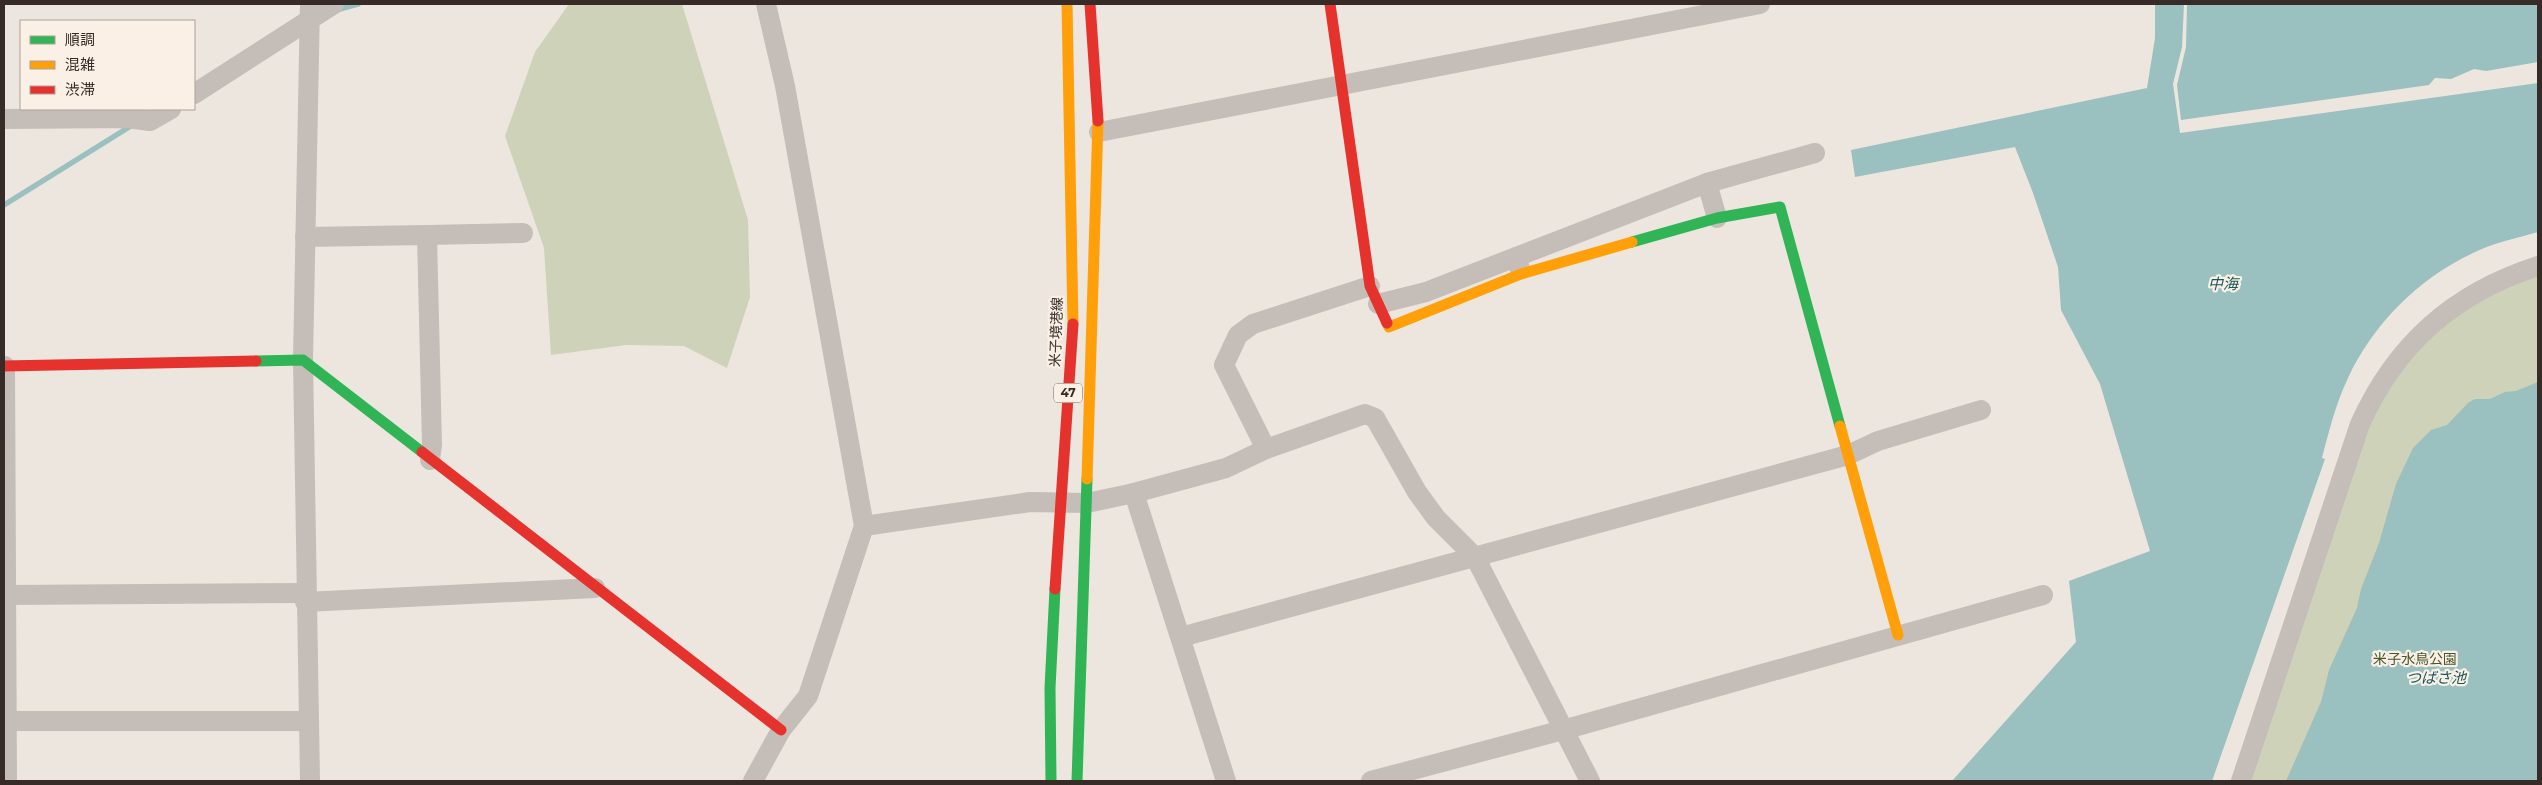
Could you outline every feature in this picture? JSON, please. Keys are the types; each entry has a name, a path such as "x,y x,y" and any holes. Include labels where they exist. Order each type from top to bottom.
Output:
{"street":[{"path":"195,93 310,12 334,4"},
{"path":"753,781 781,730 808,696 864,526 787,95 766,4"},
{"name":"米子境港線","path":"1052,781 1050,688 1060,502 1073,340 1067,4"},
{"name":"47","path":"1077,781 1099,132 1090,4"},
{"path":"1330,4 1370,286 1378,304 1519,266 1717,218 1780,207 1898,635"},
{"path":"1099,132 1341,83 1760,4"},
{"path":"310,12 303,360 305,597 310,781"},
{"path":"4,119 128,118 150,121 169,110"},
{"path":"1519,266 1707,183 1815,153"},
{"path":"1707,183 1717,218"},
{"path":"305,237 523,233"},
{"path":"428,235 432,445 430,460"},
{"path":"2241,781 2360,424 2385,376 2412,341 2443,315 2491,284 2538,266"},
{"path":"1266,449 1224,365 1238,334 1253,324 1370,286"},
{"path":"6,781 5,366 303,360 595,588 781,730"},
{"path":"1181,637 1848,455 1878,441 1981,410"},
{"path":"864,526 1030,502 1087,503 1134,493 1226,468 1266,449 1365,414 1375,418 1416,492 1436,518 1475,557 1590,781"},
{"path":"1134,493 1226,781"},
{"path":"5,595 305,597 595,588"},
{"path":"1371,781 1563,730 2043,595"},
{"path":"5,721 308,722"}],"green space":[{"path":"569,4 682,4 748,220 750,297 727,368 684,346 626,345 551,355 544,248 505,136 535,52"},
{"name":"つばさ池","path":"2538,271 2538,781 2246,781 2380,393 2452,313"}],"water":[{"name":"中海","path":"2155,4 2184,4 2182,47 2173,84 2180,133 2538,83 2538,232 2481,249 2434,275 2416,289 2384,321 2358,358 2336,407 2322,458 2325,459 2212,781 1952,781 2076,642 2069,581 2150,551 2100,384 2061,310 2058,267 2015,147 1855,177 1851,150 2147,88 2155,38"},
{"path":"2187,4 2538,4 2538,62 2486,71 2474,69 2451,79 2435,78 2429,85 2181,120 2177,85 2186,47"},
{"name":"つばさ池","path":"2538,382 2538,781 2286,781 2321,702 2329,670 2357,608 2361,589 2379,543 2396,484 2413,448 2431,430 2447,425 2468,403 2475,399 2490,399 2505,392 2516,391"}],"waterway":[{"path":"336,10 358,4"},
{"path":"4,205 134,124"}],"traffic: fast":[{"path":"1632,242 1717,218 1780,207 1840,426"},
{"path":"256,361 303,360 422,452"},
{"path":"1077,781 1087,479"},
{"path":"1051,781 1050,688 1055,589"}],"traffic: slow":[{"path":"1067,4 1073,324"},
{"path":"1087,479 1098,121"},
{"path":"1387,323 1389,327 1521,274 1632,242"},
{"path":"1840,426 1898,635"}],"traffic: jam":[{"path":"1090,4 1098,121"},
{"path":"1330,4 1370,286 1387,323"},
{"path":"1055,589 1073,324"},
{"path":"4,366 256,361"},
{"path":"422,452 781,730"}],"park label":[{"name":"米子水鳥公園","path":"2415,659"}]}
